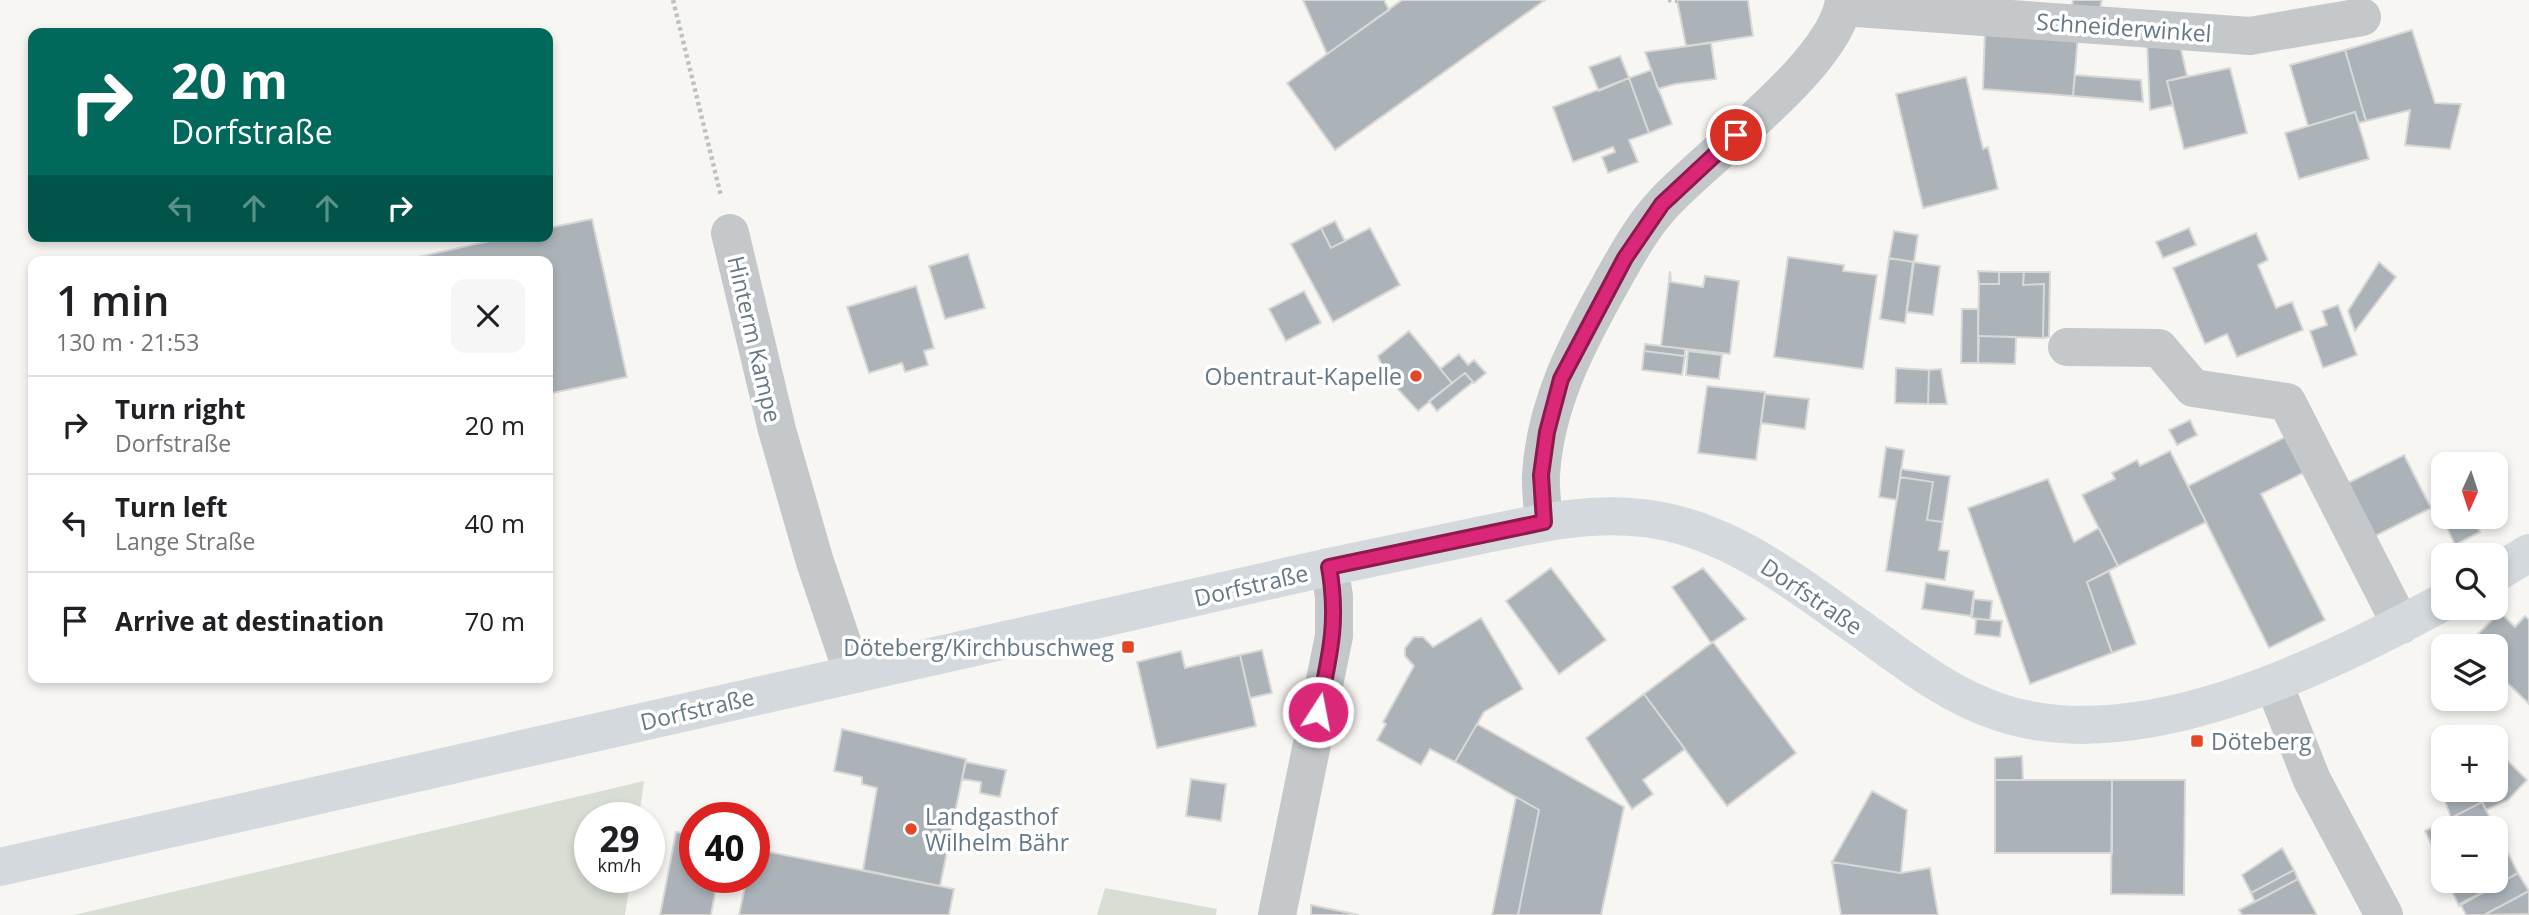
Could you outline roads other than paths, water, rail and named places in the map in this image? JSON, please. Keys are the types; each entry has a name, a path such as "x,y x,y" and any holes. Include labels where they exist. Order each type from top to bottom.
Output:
{"main road":[{"name":"Dorfstraße","path":"0,867 1329,567 1544,522 1612,516 1645,518 1719,537 1761,560 1934,681 1968,700 2001,713 2038,722 2092,725 2132,723 2274,684 2337,657 2431,609"},
{"path":"2508,566 2529,553"}],"street":[{"name":"Schneiderwinkel","path":"1844,4 2250,36 2362,17"},
{"path":"1544,522 1541,475 1547,432 1561,379 1625,258 1662,204 1810,65 1832,32 1844,4"},
{"name":"Hinterm Kampe","path":"730,233 777,430 815,562 853,674"},
{"path":"2067,347 2159,348 2193,388 2287,402 2401,625"},
{"path":"1277,915 1334,636 1334,596 1329,567"},
{"path":"2274,684 2312,780 2384,915"}],"place":[{"name":"Obentraut-Kapelle","path":"1416,376"},
{"name":"Döteberg/Kirchbuschweg","path":"1128,647"},
{"name":"Döteberg","path":"2197,741"},
{"name":"Landgasthof Wilhelm Bähr","path":"911,829"}]}
